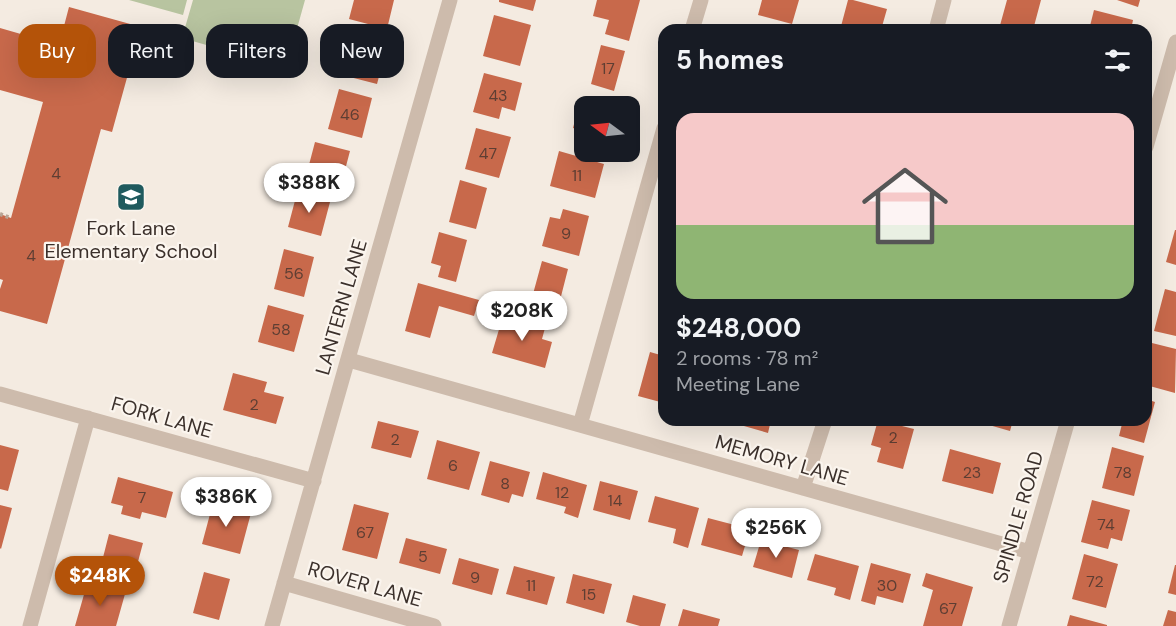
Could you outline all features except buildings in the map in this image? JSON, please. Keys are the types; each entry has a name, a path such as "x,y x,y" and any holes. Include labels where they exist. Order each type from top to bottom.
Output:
{"street":[{"name":"LANTERN LANE","path":"272,626 450,0"},
{"path":"694,24 701,0"},
{"path":"938,24 944,0"},
{"path":"1152,126 1176,42"},
{"path":"580,425 658,149"},
{"name":"MEMORY LANE","path":"348,360 1030,552"},
{"name":"FORK LANE","path":"0,394 314,481"},
{"path":"30,626 88,418"},
{"path":"803,488 823,426"},
{"name":"SPINDLE ROAD","path":"1009,626 1066,426"},
{"name":"ROVER LANE","path":"285,583 434,626"}],"path":[{"path":"0,214 11,218"}],"green space":[{"path":"129,0 187,0 183,15"},
{"path":"193,0 305,0 298,24 206,24 206,45 194,41 194,24 186,24"}],"place":[{"name":"Fork Lane Elementary School","path":"131,197"}]}
